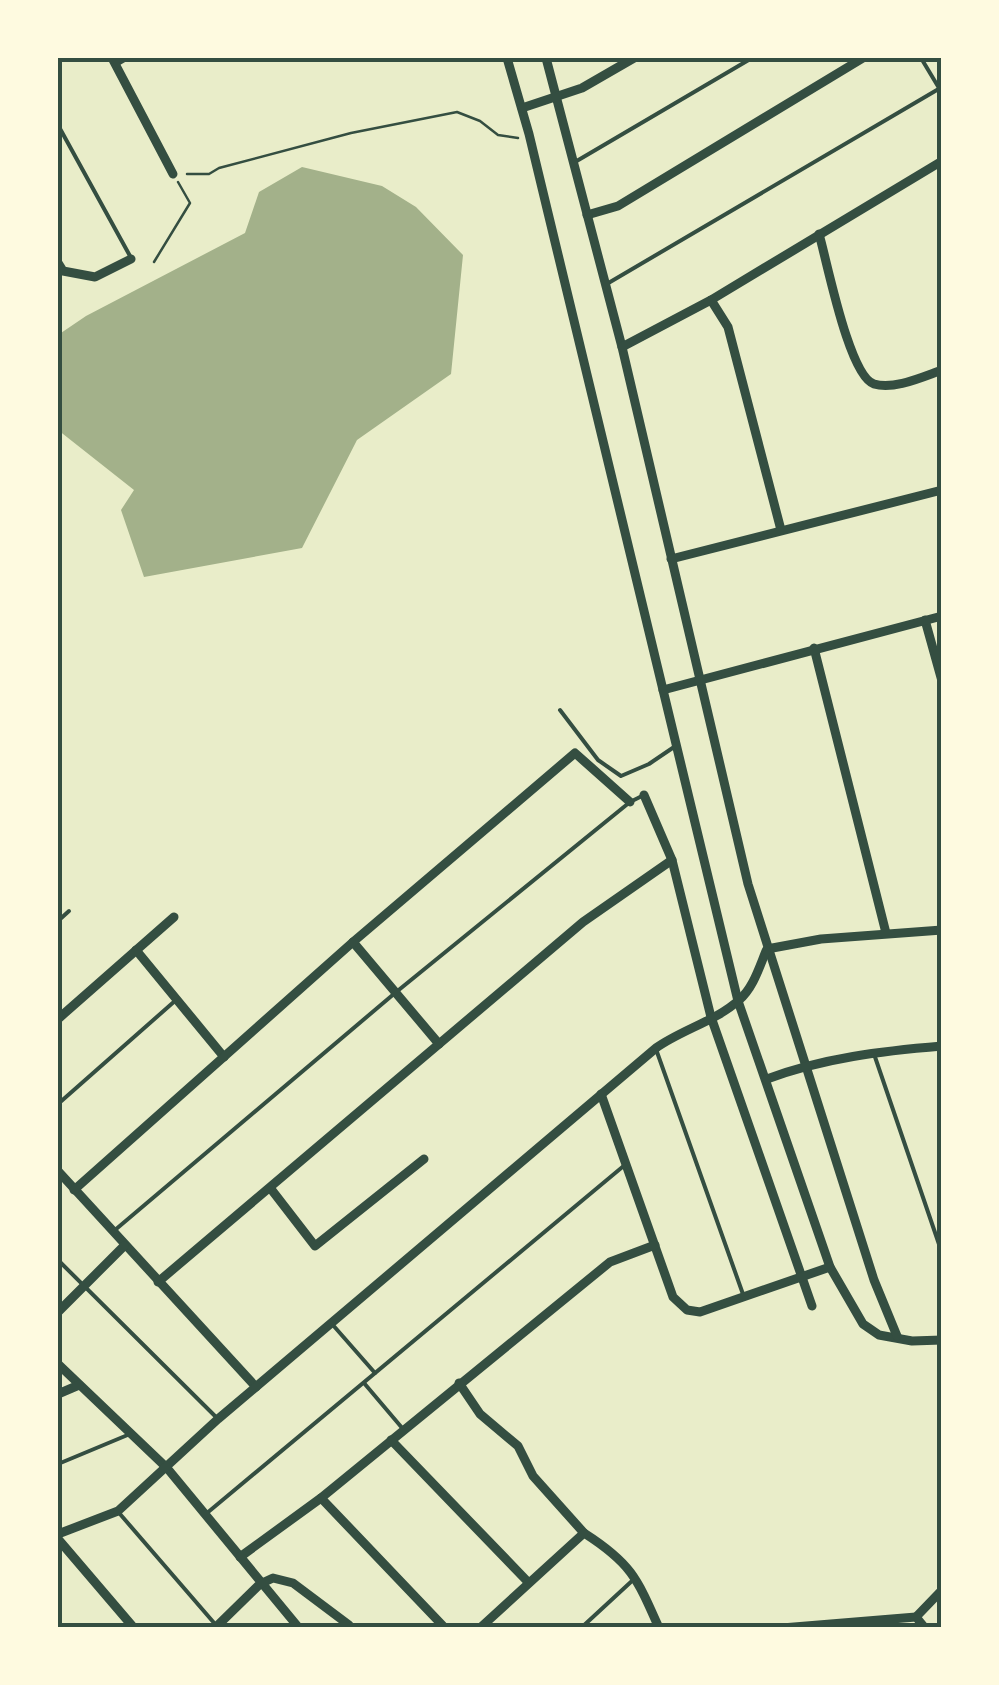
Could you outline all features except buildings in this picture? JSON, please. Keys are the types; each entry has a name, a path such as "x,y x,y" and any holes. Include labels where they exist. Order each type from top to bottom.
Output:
{"street":[{"path":"507,58 738,1001 830,1267 863,1324 878,1335 912,1341 942,1340"},
{"path":"546,58 622,347 718,765 766,950 874,1280 897,1336"},
{"path":"522,108 582,88 634,58"},
{"path":"587,215 618,206 863,58"},
{"path":"114,61 173,174"},
{"path":"622,347 711,300 942,161"},
{"path":"820,234 855,361 867,381 878,386 942,370"},
{"path":"58,263 62,272 95,277 131,260"},
{"path":"711,300 728,326 781,530"},
{"path":"671,559 942,490"},
{"path":"663,690 942,616"},
{"path":"926,620 942,681"},
{"path":"814,648 886,933"},
{"path":"74,1190 353,942 575,752 630,802"},
{"path":"644,794 672,860 711,1017 812,1306"},
{"path":"158,1282 583,922 672,860"},
{"path":"58,1019 174,918"},
{"path":"766,950 807,940 942,930"},
{"path":"353,942 439,1044"},
{"path":"136,950 224,1057"},
{"path":"134,1628 58,1537 118,1511 218,1419 656,1048 738,1001 756,976 766,950"},
{"path":"767,1078 804,1065 874,1052 942,1046"},
{"path":"601,1094 673,1296 686,1310 700,1312 830,1267"},
{"path":"271,1189 314,1246 424,1159"},
{"path":"58,1171 256,1387"},
{"path":"240,1557 321,1498 610,1262 655,1245"},
{"path":"58,1312 124,1246"},
{"path":"58,1364 167,1468 300,1628"},
{"path":"459,1383 480,1414 518,1446 533,1476 584,1534 614,1552 636,1576 659,1628"},
{"path":"58,1394 78,1386"},
{"path":"390,1440 528,1582"},
{"path":"321,1498 445,1628"},
{"path":"480,1628 584,1534"},
{"path":"217,1627 260,1584 273,1578 293,1583 349,1625"},
{"path":"782,1628 916,1617 942,1590"},
{"path":"916,1617 926,1628"}],"lane":[{"path":"114,61 128,58"},
{"path":"573,164 752,58"},
{"path":"605,284 940,88 921,58"},
{"path":"58,125 131,260"},
{"path":"560,710 598,760 620,776 649,764 676,745"},
{"path":"112,1233 396,993 644,794"},
{"path":"58,921 69,911"},
{"path":"58,1104 176,1000"},
{"path":"656,1048 744,1297"},
{"path":"874,1052 942,1253"},
{"path":"206,1514 626,1164"},
{"path":"58,1260 218,1419"},
{"path":"331,1323 375,1374"},
{"path":"364,1382 403,1429"},
{"path":"58,1464 130,1434"},
{"path":"118,1511 217,1627"},
{"path":"581,1628 636,1576"}],"path":[{"path":"173,174 209,174 219,168 352,133 457,112 514,140 528,134"},
{"path":"154,262 190,202 173,174"}],"shaded area":[{"path":"302,167 382,186 416,207 463,255 451,374 357,440 302,548 144,577 121,510 134,490 58,430 58,335 86,316 245,233 259,192"}]}
